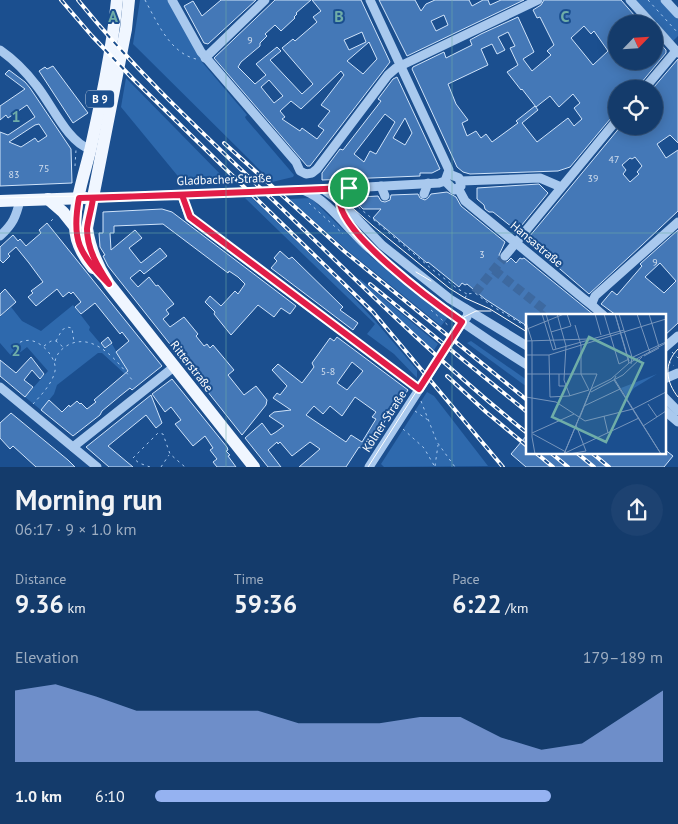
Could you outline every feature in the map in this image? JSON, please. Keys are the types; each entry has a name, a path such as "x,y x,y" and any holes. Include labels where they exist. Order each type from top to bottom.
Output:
{"main road":[{"name":"B 9","path":"79,198 115,22 117,0"},
{"name":"B 9","path":"93,198 126,29 129,0"},
{"name":"Ritterstraße","path":"79,198 75,227 80,250 254,466"},
{"name":"Gladbacher Straße","path":"0,201 93,198"},
{"name":"Ritterstraße","path":"93,198 87,228 89,243 97,265 109,284"},
{"path":"48,199 64,212 75,227"}],"street":[{"path":"172,0 205,58 296,162 300,171 306,174 312,173 316,169 388,75 400,65 538,0"},
{"path":"205,58 265,0"},
{"path":"370,0 449,170 447,177"},
{"path":"630,0 644,15"},
{"path":"668,1 678,14"},
{"path":"652,80 677,52 663,36"},
{"path":"0,50 10,56 36,84 76,142 90,149"},
{"path":"505,256 608,131"},
{"name":"Gladbacher Straße","path":"93,198 300,190 326,192 349,188 428,183 447,177"},
{"name":"Hansastraße","path":"447,177 459,178 459,185 465,201 584,299 592,303 594,308 602,314"},
{"path":"459,185 540,178 561,187"},
{"path":"424,194 428,183"},
{"path":"381,186 385,196"},
{"path":"349,188 341,197 340,202 344,214 370,249"},
{"path":"300,190 318,197 370,249 462,322 526,364"},
{"path":"326,192 340,202 372,236 450,299 526,345"},
{"path":"182,195 190,217 419,389"},
{"path":"0,236 9,228 16,217 20,200"},
{"path":"592,303 595,296 678,222"},
{"name":"Kölner Straße","path":"371,466 468,314 466,309"},
{"path":"462,322 473,317 482,318"},
{"path":"462,322 471,322 526,357"},
{"path":"666,347 678,336"},
{"path":"73,447 175,366"},
{"path":"666,378 678,370"},
{"path":"0,387 97,466"},
{"path":"668,405 678,422"}],"path":[{"path":"145,0 166,36 176,47 195,59 205,58"},
{"path":"648,0 678,33"},
{"path":"75,173 76,142"},
{"path":"349,188 356,205 433,270 467,294"},
{"path":"475,293 492,306 526,326"},
{"path":"56,341 62,330 67,327 72,328 74,343"},
{"path":"14,345 27,340 35,341 43,347 55,362"},
{"path":"43,347 50,341 56,341 64,348"},
{"path":"27,410 50,385 56,370 57,354 64,348 80,341 99,346 133,382"},
{"path":"678,355 676,356 678,358"},
{"path":"666,359 678,370"},
{"path":"420,401 438,444 454,466"},
{"path":"408,406 428,421"},
{"path":"397,424 424,448 435,466 438,444"},
{"path":"150,466 139,464 133,458 158,433 163,434 170,454 185,466"},
{"path":"161,466 170,454"}],"shaded area":[{"path":"140,0 169,0 202,62 247,115 246,119 294,175 293,177 272,182 133,44"},
{"path":"636,0 660,0 678,19 678,36 673,41 663,30 663,15 650,15"},
{"path":"126,78 228,182 186,186 121,107"},
{"path":"251,197 341,284 376,322 417,370 417,378 394,354 367,334 375,324 245,198"},
{"path":"311,198 371,257 449,316 441,326 347,250 289,199"},
{"path":"360,279 438,344 434,350 430,349 359,281"},
{"path":"73,305 90,327 89,330 105,349 112,344 132,382 102,353 98,353 57,385 54,394 41,410 25,397 48,371 27,347 13,358 0,343 0,317 11,307 22,321 41,331"},
{"path":"471,341 526,379 526,386 467,343"},
{"path":"427,392 434,396 488,466 384,467 381,464"}],"building":[{"path":"221,0 256,0 208,44 204,43 184,6 193,1 202,16"},
{"path":"275,0 311,0 296,13 295,18 281,31 275,25 265,34 267,36 260,43 260,46 241,62 238,67 255,84 266,75 256,64 277,47 281,51 270,60 302,94 313,84 282,48 293,39 295,41 317,22 313,17 321,11 312,0 361,0 390,62 310,166 307,166 214,58","holes":["362,32 366,42 349,50 344,40","369,42 377,59 363,74 347,61","341,71 344,75 321,105 330,111 318,126 324,130 317,139 302,128 300,131 282,119 285,117 280,111 291,101 301,109","269,80 283,96 274,103 261,87"]},
{"path":"379,0 415,0 421,11 426,4 435,0 469,0 472,6 483,0 488,0 490,5 501,0 524,0 407,56","holes":["444,15 448,25 436,31 431,21"]},
{"path":"544,0 621,0 634,15 608,15 608,51 608,70 652,70 644,80 608,80 608,122 570,167 558,171 470,174 463,172 457,167 412,69 444,52 446,58 472,45 470,40 518,17 534,52 523,59 532,71 551,55 547,51 554,45 540,17 537,18 533,10 541,5","holes":["584,26 591,34 594,31 608,51 593,65 571,38","508,32 515,46 510,48 518,65 507,72 536,107 550,96 559,107 573,94 580,103 574,108 582,119 574,126 568,118 537,142 522,123 538,110 535,106 516,121 518,123 492,142 486,134 481,138 476,131 467,136 462,123 468,120 456,104 448,84 488,65 481,49 492,44 497,54 505,50 498,37"]},
{"path":"663,47 666,50 663,57"},
{"path":"678,59 678,143 670,135 657,144 666,158 678,150 678,211 589,294 532,245 529,242 529,237 614,135 663,135 663,80 660,80","holes":["635,157 642,166 637,172 639,174 630,182 623,174 626,170 622,165 630,158"]},
{"path":"53,66 88,113 73,123 39,71 45,67 47,69"},
{"path":"9,70 25,82 71,149 72,183 0,186 0,132 8,135 35,117 27,105 8,118 6,115 0,120 0,106 25,89 5,74","holes":["39,124 47,136 38,142 35,138 21,147 9,142"]},
{"path":"397,77 440,169 432,173 420,173 420,176 322,180 322,173 340,149 343,150 381,101 378,99 393,79","holes":["385,114 395,122 376,154 370,151 364,162 354,154","405,118 412,133 405,145 393,138"]},
{"path":"539,184 548,193 517,231 493,212 485,209 484,205 477,199 477,188"},
{"path":"447,192 456,197 461,206 505,242 499,255 501,260 507,262 511,258 516,263 520,258 524,258 593,314 526,314 526,325 485,299 467,284 462,283 459,287 427,263 373,218 381,209 363,209 358,204 360,197 378,196 381,201 385,202 390,200 391,195 418,194 420,198 425,200 431,194"},
{"path":"162,209 172,212 296,306 290,314 281,308 274,317 258,305 231,335 214,314 215,312 205,302 210,296 221,306 235,291 238,294 245,284 238,277 229,271 228,273 163,224 114,226 114,233 110,233 111,250 135,230 142,238 129,248 141,263 160,248 167,256 144,274 140,270 130,278 138,287 149,277 156,286 158,285 174,304 166,310 169,314 163,319 170,327 184,317 198,334 196,336 204,346 207,344 210,348 213,345 234,370 228,375 244,395 256,386 267,400 266,405 242,435 108,266 103,256 105,255 100,247 99,233 103,233 103,212"},
{"path":"47,223 162,366 132,390 130,388 73,436 41,410 49,400 62,412 69,405 70,407 77,401 87,409 96,402 94,400 128,371 116,352 129,341 122,332 120,334 95,303 81,314 75,307 81,302 73,292 71,294 69,292 63,297 57,289 36,306 28,297 33,293 31,291 43,282 29,263 16,247 8,254 10,256 3,263 0,260 0,247 13,235 26,246 41,233 39,230"},
{"path":"678,230 678,323 666,334 666,314 615,314 601,304 612,291 617,295 642,266 640,264","holes":["660,263 676,281 664,293 645,277"]},
{"path":"280,251 289,259 292,257 343,307 340,310 358,323 353,330 271,268 277,261 274,258"},
{"path":"5,289 16,302 0,316 0,294"},
{"path":"108,337 112,343 105,348 101,343"},
{"path":"337,337 408,390 390,418 388,416 368,452 359,447 346,467 299,467 320,449 310,442 292,456 280,442 278,444 277,442 268,450 281,467 268,467 245,438 262,423 271,435 276,432 284,426 269,416 274,412 291,410 273,398 277,393 280,395 287,386 272,370 278,364 302,383 314,367 312,363 330,338 334,341","holes":["352,362 363,371 347,390 337,383","355,397 376,412 372,417 376,419 362,442 351,435 346,442 306,415 314,406 323,414 330,406 342,416"]},
{"path":"31,357 44,374 40,379 32,370 24,380 33,387 25,397 0,376 0,360 16,373"},
{"path":"172,379 227,447 228,450 226,451 230,455 228,456 236,467 217,467 213,462 217,459 210,450 213,448 205,436 193,446 175,424 181,420 171,407 165,412 152,394"},
{"path":"151,395 162,423 156,428 146,415 108,446 133,467 109,467 86,447"},
{"path":"11,413 75,467 36,467 13,446 10,449 0,438 0,423"},
{"path":"526,436 526,454 666,454 666,451 673,456 664,467 526,467 511,454"}],"tunnel":[{"path":"475,293 505,256"},
{"path":"494,270 546,311 544,314"}],"tram line":[{"path":"0,198 183,194 323,188 337,194 449,288 465,298 490,309 526,331"},
{"path":"416,272 431,281"},
{"path":"368,467 464,317 476,311 491,311"},
{"path":"678,349 668,367 669,379 678,397"}],"railway":[{"path":"61,0 133,79 373,312 503,467"},
{"path":"78,0 124,53 197,128 397,320 526,432"},
{"path":"224,143 344,251 526,399"},
{"path":"370,284 526,411"},
{"path":"447,376 526,445"},
{"path":"537,454 553,467"},
{"path":"552,454 568,467"},
{"path":"578,454 594,467"},
{"path":"593,454 609,467"}],"route":[{"path":"349,188 182,195 93,198 87,228 89,243 97,265 109,284 80,250 75,227 79,198 182,195 190,217 419,389 462,322 452,316 370,249 344,214 340,204 340,199 349,188"}]}
